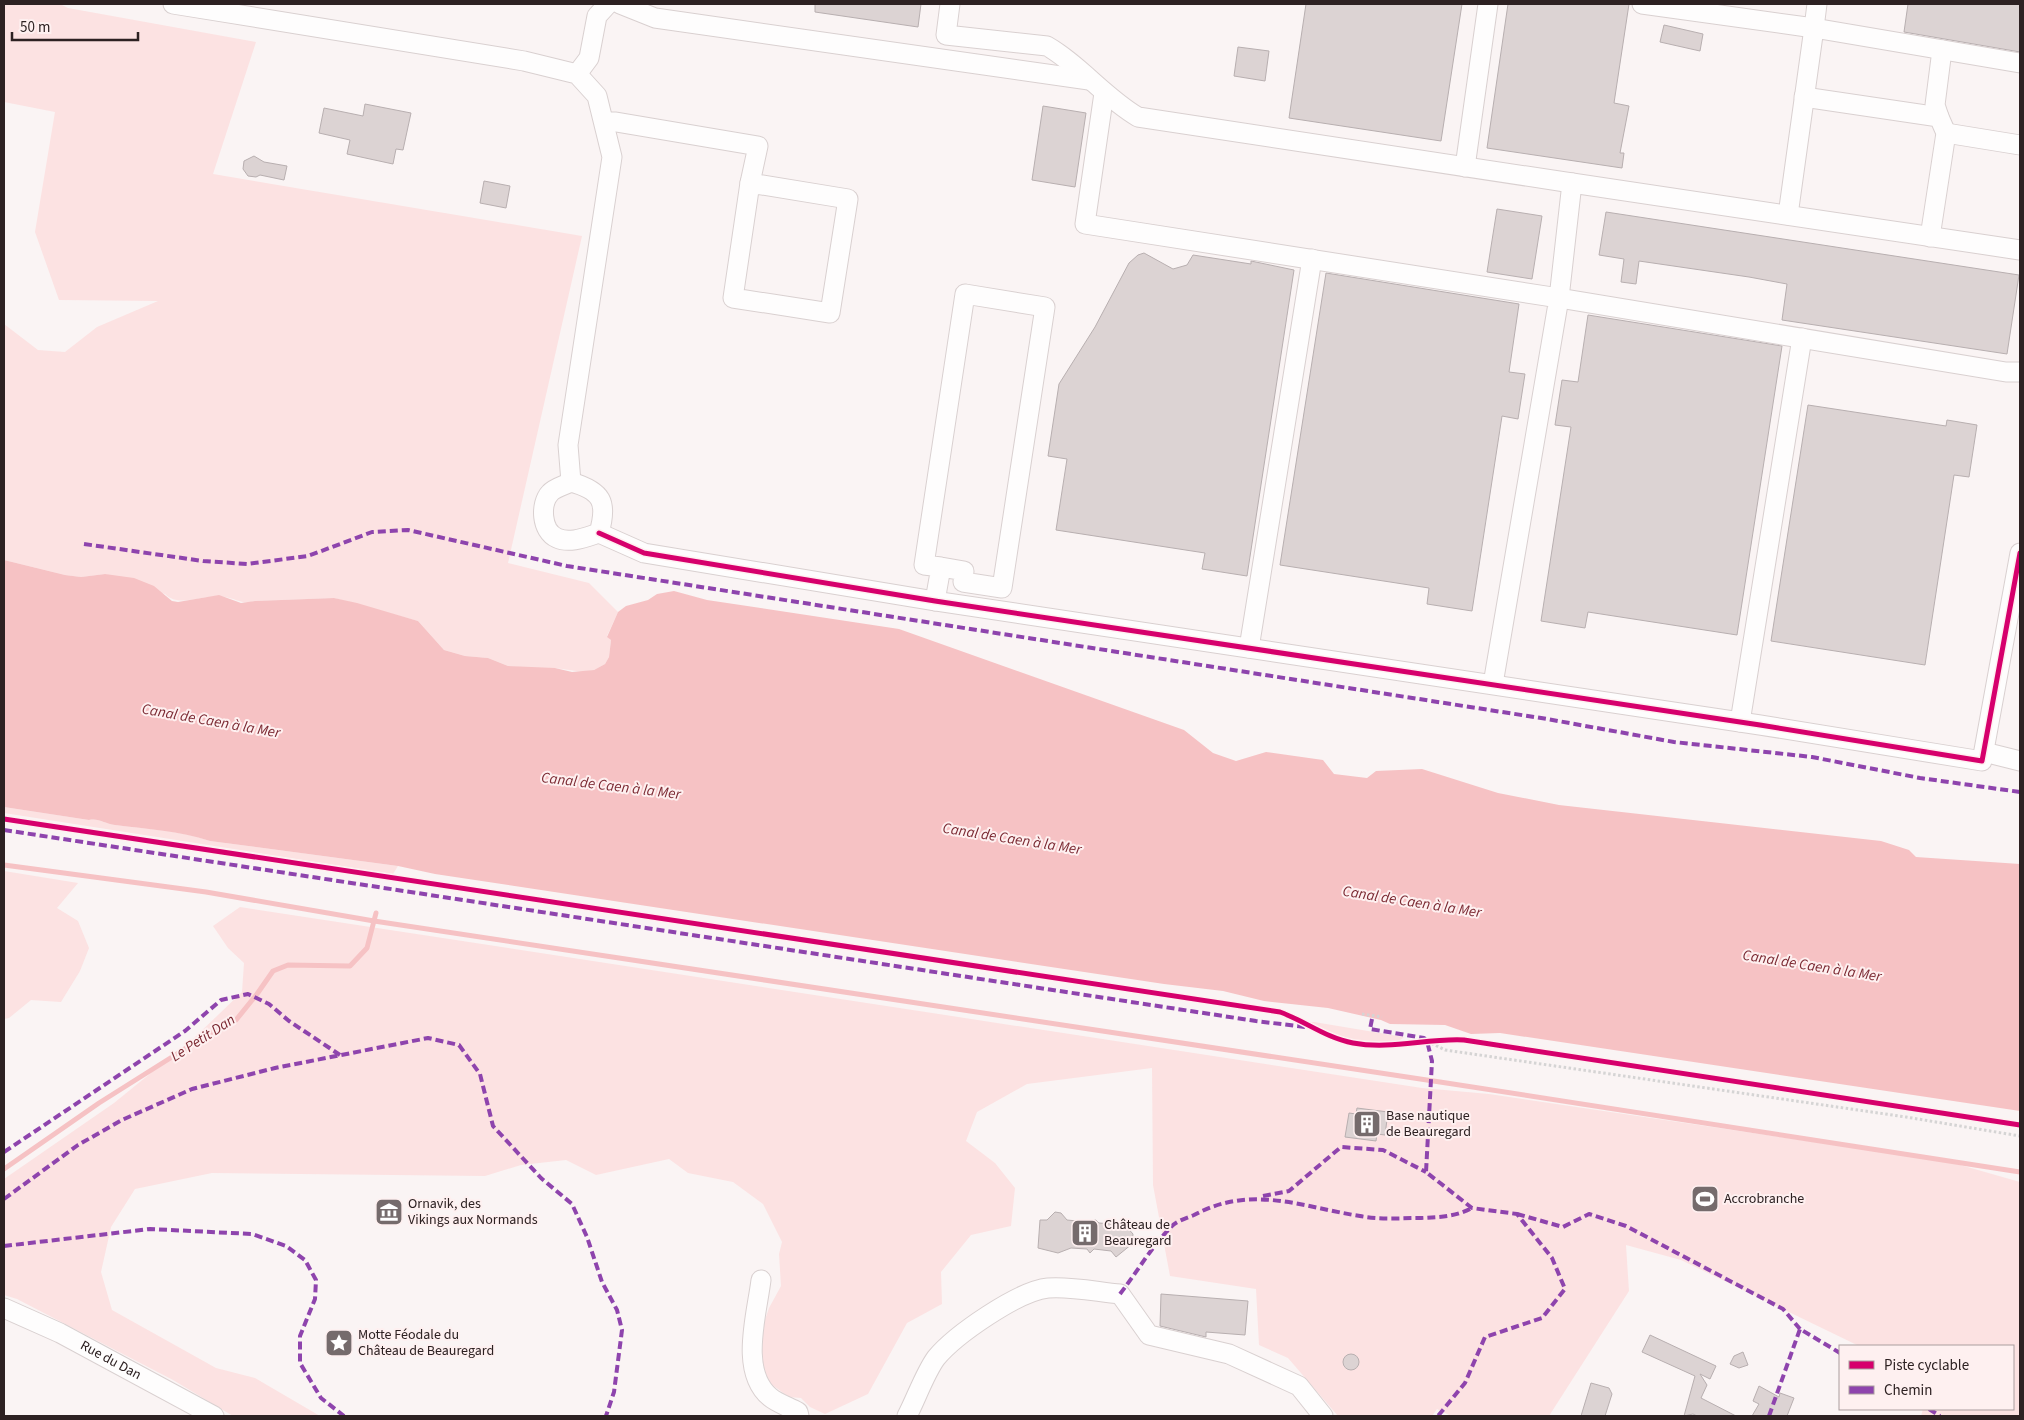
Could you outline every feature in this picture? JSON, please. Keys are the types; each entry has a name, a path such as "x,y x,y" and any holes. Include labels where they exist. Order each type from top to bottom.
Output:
{"street":[{"path":"173,4 524,61 577,74 597,96 605,122 612,157 568,445 571,482"},
{"path":"577,74 589,58 597,16 608,4"},
{"path":"620,4 655,18 1089,80"},
{"path":"950,4 946,34 1046,46 1058,52 1104,93 1138,117 2020,250"},
{"path":"1465,167 1488,4"},
{"path":"1642,4 1814,28 2020,63"},
{"path":"1788,215 1817,4"},
{"path":"1930,236 1943,125 1935,105 1942,50"},
{"path":"1104,93 1085,224 1559,298 2006,372 2020,372"},
{"path":"1804,97 1943,125 2020,144"},
{"path":"605,122 616,122 758,146 750,183 733,298 830,313 848,199 750,183"},
{"path":"1493,684 1559,298 1572,183"},
{"path":"1249,648 1312,259"},
{"path":"965,294 1045,306 1002,588 963,582 964,571 941,567 924,565 965,294"},
{"path":"1740,722 1802,338"},
{"path":"599,533 604,514 599,494 588,487 571,482 550,492 542,509 548,529 557,538 578,540 599,533 644,553 935,601 1493,684 1982,761 2020,553"},
{"path":"935,601 941,567"},
{"path":"1984,752 2020,761"},
{"path":"761,1280 752,1350 755,1375 770,1397 798,1412 799,1416"},
{"path":"907,1416 936,1359 964,1332 1017,1299 1048,1288 1120,1294 1149,1335 1229,1354 1299,1386 1323,1416"},
{"name":"Rue du Dan","path":"4,1308 60,1333 214,1416"}],"path":[{"path":"1362,1014 1382,1017"},
{"path":"1427,1042 1445,1050 1906,1117 2020,1136"}],"shaded area":[{"path":"4,4 60,4 68,8 256,42 213,174 582,236 508,563 589,583 618,612 607,636 611,640 609,657 605,664 594,670 583,672 555,668 508,666 488,658 465,656 444,650 418,621 334,598 247,602 217,596 178,600 105,574 81,577 65,575 4,560 4,324 38,350 65,352 97,327 158,301 59,300 35,232 55,112 4,102"},
{"path":"4,807 96,820 115,825 175,832 210,841 398,866 393,874 4,813"},
{"path":"4,871 78,883 57,908 78,921 89,948 80,971 61,1002 31,1000 9,1018 4,1019"},
{"path":"240,907 1422,1088 1489,1094 1950,1162 2020,1182 2020,1416 1921,1416 1923,1410 2014,1410 2014,1345 1857,1345 1681,1260 1626,1245 1629,1291 1549,1416 1451,1416 1437,1409 1432,1416 1338,1416 1288,1358 1259,1345 1256,1289 1170,1276 1153,1185 1152,1068 1027,1084 977,1112 966,1141 995,1163 1015,1188 1011,1226 971,1235 941,1272 942,1304 907,1323 868,1394 825,1414 810,1407 801,1398 789,1397 768,1382 765,1376 762,1357 763,1326 769,1308 781,1286 779,1254 782,1242 763,1204 733,1182 688,1173 669,1159 596,1175 566,1160 521,1165 485,1176 212,1173 135,1189 111,1227 101,1272 112,1310 216,1368 255,1378 320,1416 233,1416 173,1380 17,1299 4,1295 4,1179 114,1103 194,1038 242,992 244,963 228,948 213,926"},
{"path":"1310,1022 1404,1037 1385,1043 1371,1043 1342,1037"}],"water":[{"name":"Canal de Caen à la Mer","path":"4,560 65,575 81,577 105,574 134,578 154,586 172,601 178,602 219,595 241,603 334,598 418,621 444,650 465,656 488,658 508,666 555,668 572,672 594,670 605,664 609,657 611,640 607,637 618,612 626,606 648,600 657,594 674,591 707,600 899,629 1184,730 1213,753 1236,761 1266,752 1323,760 1334,774 1367,778 1376,771 1422,769 1498,793 1559,805 1881,841 1909,850 1916,857 2020,864 2020,1111 1500,1033 1471,1034 1445,1025 1390,1024 1381,1020 1328,1008 1264,1001 1223,991 1164,984 435,874 398,866 210,841 151,829 4,807"}],"building":[{"path":"815,4 921,4 918,27 815,12"},
{"path":"1306,4 1462,4 1441,141 1289,118"},
{"path":"1508,4 1629,4 1614,103 1629,106 1620,153 1624,153 1622,168 1487,148"},
{"path":"1908,4 2020,4 2020,52 1904,32"},
{"path":"1664,25 1703,34 1700,51 1660,42"},
{"path":"1238,47 1269,51 1265,81 1234,76"},
{"path":"365,104 411,113 403,150 396,149 393,164 347,154 350,140 319,133 324,108 363,116"},
{"path":"1043,106 1086,113 1075,187 1032,180"},
{"path":"254,156 264,162 287,166 284,180 260,175 256,177 248,176 243,169 244,161"},
{"path":"484,181 510,186 506,208 480,203"},
{"path":"1497,209 1542,216 1532,279 1487,272"},
{"path":"1606,212 2019,275 2007,354 1782,320 1787,284 1639,261 1636,284 1621,282 1624,259 1599,255"},
{"path":"1144,253 1173,269 1187,265 1193,255 1251,264 1251,261 1294,270 1247,576 1202,569 1205,553 1056,530 1067,459 1048,456 1059,384 1095,327 1129,263 1138,255"},
{"path":"1326,273 1519,304 1509,372 1525,374 1518,419 1502,416 1472,611 1427,604 1429,588 1280,565"},
{"path":"1588,315 1782,346 1737,635 1588,612 1585,628 1541,621 1571,427 1555,425 1562,380 1578,382"},
{"path":"1808,405 1946,426 1947,420 1977,425 1969,477 1954,475 1925,665 1771,641"},
{"name":"Base nautique de Beauregard","path":"1357,1108 1388,1112 1385,1135 1377,1134 1376,1141 1345,1137 1349,1113 1356,1114"},
{"name":"Château de Beauregard","path":"1055,1212 1061,1213 1067,1220 1087,1222 1096,1220 1099,1223 1125,1225 1133,1234 1132,1244 1116,1257 1111,1251 1094,1249 1090,1253 1087,1249 1071,1248 1058,1253 1038,1248 1040,1220 1047,1220"},
{"path":"1161,1294 1248,1301 1245,1335 1206,1332 1206,1337 1160,1326"},
{"path":"1650,1335 1716,1366 1710,1379 1700,1374 1707,1385 1701,1398 1736,1416 1697,1416 1693,1414 1684,1416 1695,1376 1642,1352"},
{"path":"1743,1352 1748,1365 1739,1368 1730,1364 1734,1356"},
{"path":"1351,1354 1359,1362 1351,1370 1343,1362"},
{"path":"1591,1383 1609,1388 1612,1394 1605,1416 1581,1416"},
{"path":"1759,1386 1779,1397 1780,1393 1794,1398 1787,1416 1752,1416 1759,1404 1753,1401"}],"waterway":[{"path":"4,865 206,892 374,921 1440,1082 2020,1172"},
{"name":"Le Petit Dan","path":"4,1169 99,1103 210,1033 236,1020 273,971 288,965 350,966 367,948 376,913"}],"marked path":[{"path":"84,544 203,561 247,564 308,556 372,532 408,530 567,566 1547,719 1674,742 1812,757 1920,778 2020,792"},
{"path":"4,830 1305,1027"},
{"path":"4,1152 185,1031 221,1000 248,994 269,1004 289,1021 340,1055"},
{"path":"1372,1019 1370,1029 1424,1038 1427,1041 1432,1061 1426,1172 1472,1208 1517,1214 1552,1258 1565,1289 1542,1318 1485,1337 1465,1383 1438,1416"},
{"path":"4,1199 78,1145 122,1120 192,1089 275,1068 428,1038 459,1045 480,1074 493,1126 541,1178 572,1204 587,1237 602,1282 617,1310 622,1330 614,1392 606,1416"},
{"path":"1263,1196 1289,1191 1341,1147 1383,1150 1426,1172"},
{"path":"1120,1294 1157,1242 1173,1225 1215,1206 1256,1199 1277,1200 1368,1217 1390,1218 1447,1216 1472,1208"},
{"path":"1517,1214 1563,1227 1589,1214 1626,1226 1783,1309 1800,1329"},
{"path":"4,1246 150,1229 252,1234 286,1246 305,1260 316,1280 315,1299 300,1336 300,1363 321,1398 344,1416"},
{"path":"1769,1416 1800,1329 1839,1352"},
{"path":"1931,1410 1940,1416"}],"cycle path":[{"path":"599,533 644,553 935,601 1760,725 1982,761 2020,553"},
{"path":"4,819 1280,1012 1343,1041 1353,1043 1395,1045 1464,1040 2020,1125"}],"place":[{"name":"Base nautique de Beauregard","path":"1367,1124"},
{"name":"Accrobranche","path":"1705,1199"},
{"name":"Ornavik, des Vikings aux Normands","path":"389,1212"},
{"name":"Château de Beauregard","path":"1085,1233"},
{"name":"Motte Féodale du Château de Beauregard","path":"339,1343"}]}
